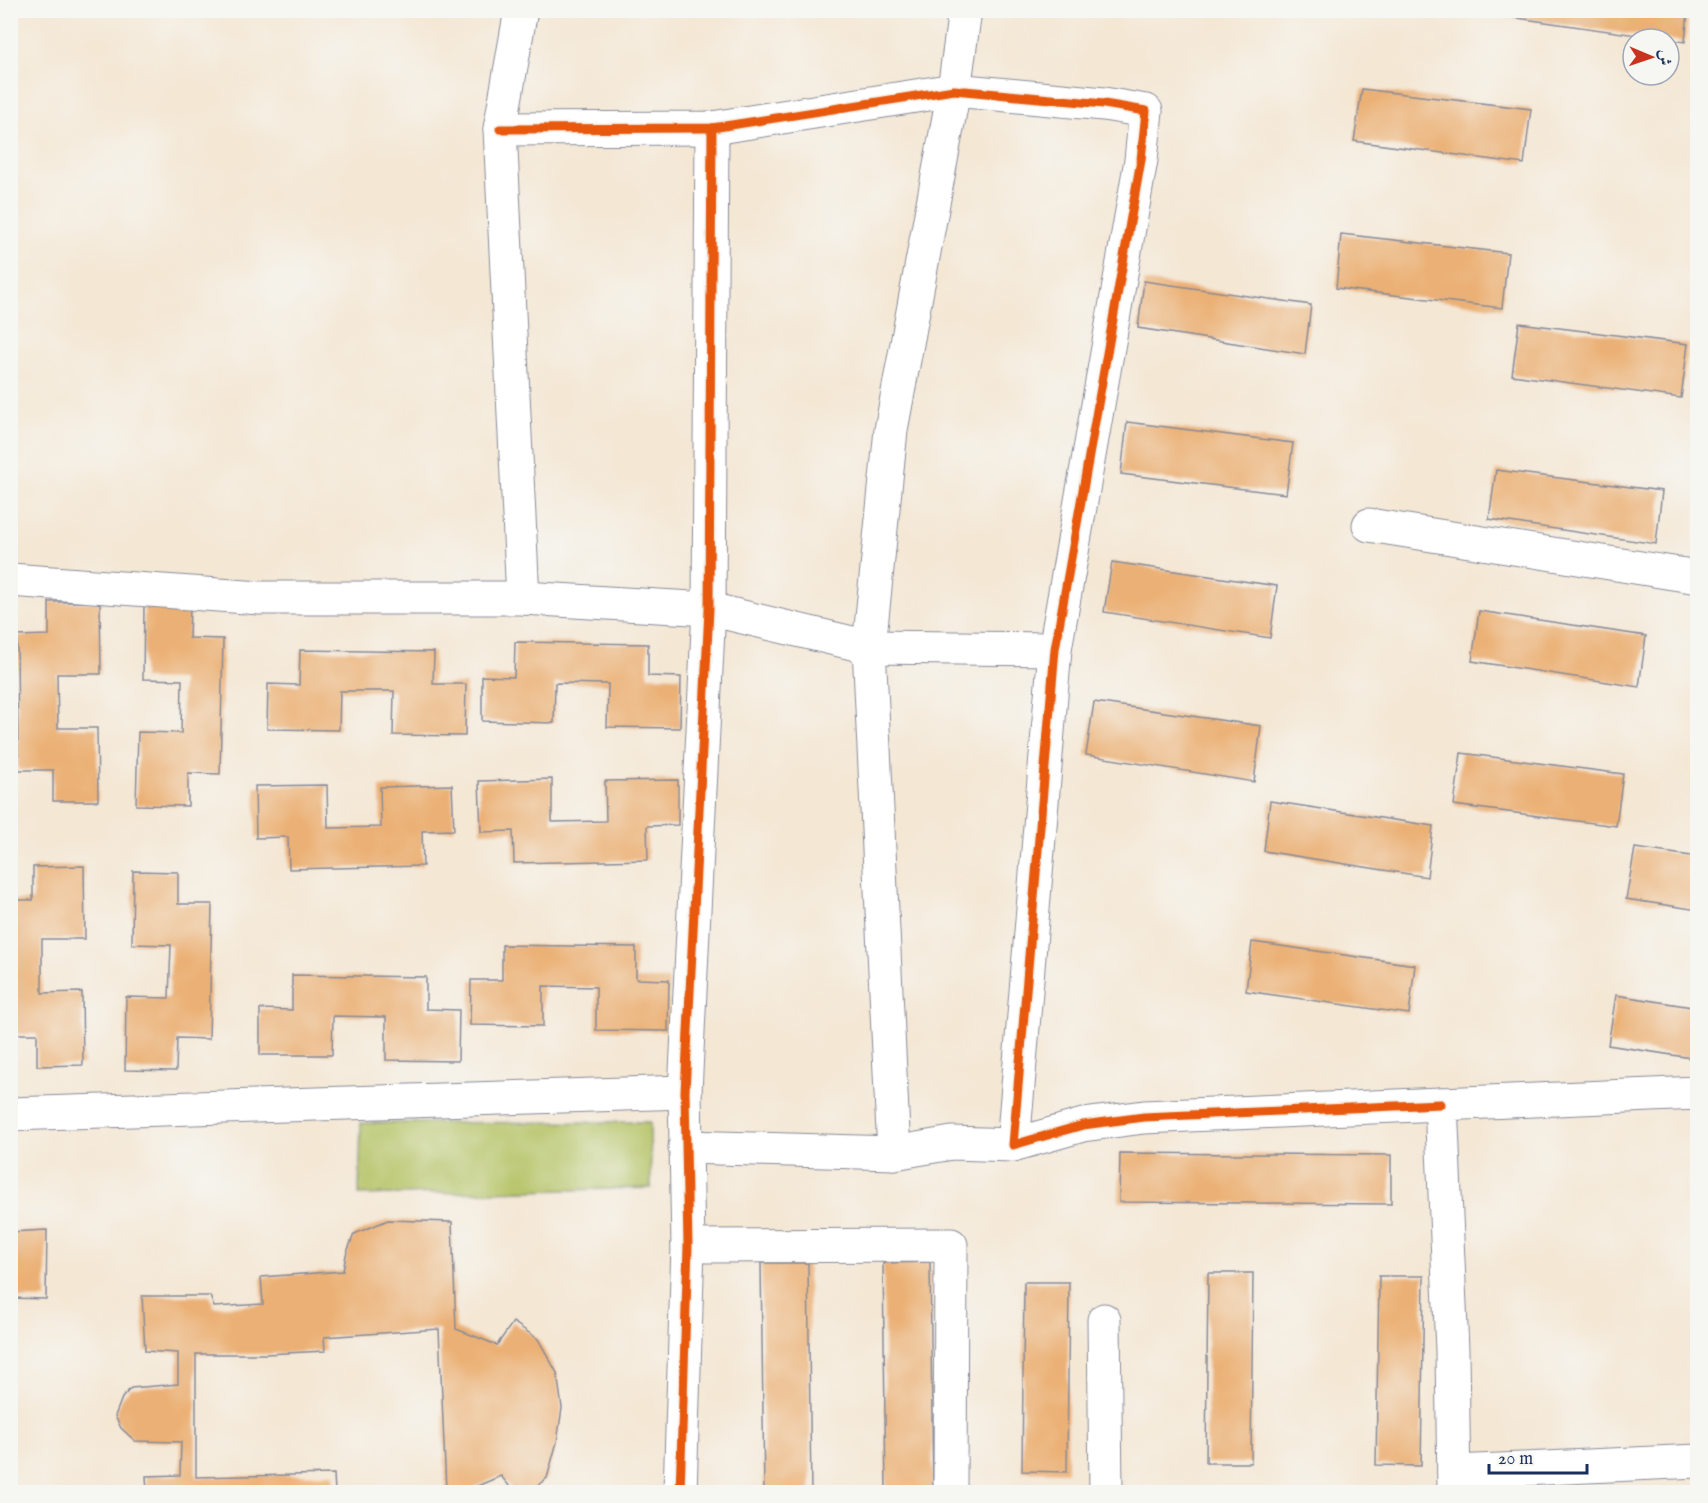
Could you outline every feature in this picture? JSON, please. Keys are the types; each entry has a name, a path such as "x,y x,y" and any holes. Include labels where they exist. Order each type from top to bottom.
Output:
{"street":[{"path":"521,10 500,129 523,598"},
{"path":"894,1153 870,647 891,430 954,90 965,10"},
{"path":"500,129 712,128 954,90 1104,104 1146,111 1141,160 1055,649 1013,1145"},
{"path":"680,1492 688,1246 685,1092 709,609 712,128"},
{"path":"1369,525 1698,577"},
{"path":"10,580 260,598 523,598 709,609 870,647 1055,649"},
{"path":"10,1114 685,1092"},
{"path":"685,1147 894,1153 952,1143 1013,1145 1083,1125 1144,1117 1698,1093"},
{"path":"1441,1104 1452,1350 1454,1482 1698,1461"},
{"path":"688,1246 951,1245 950,1492"},
{"path":"1104,1320 1106,1492"}],"green space":[{"path":"650,1122 651,1188 359,1195 361,1123"}],"building":[{"path":"1461,10 1688,10 1685,42 1681,41 1681,27 1621,27 1621,33"},
{"path":"1362,89 1531,109 1524,164 1354,141"},
{"path":"1341,234 1508,253 1502,308 1336,288"},
{"path":"1144,281 1311,305 1305,354 1138,328"},
{"path":"1519,323 1688,344 1681,398 1512,375"},
{"path":"1127,422 1293,443 1286,494 1121,474"},
{"path":"1496,470 1662,491 1656,544 1489,519"},
{"path":"1112,562 1277,586 1270,638 1104,612"},
{"path":"49,602 100,602 101,674 57,674 58,728 97,728 98,801 53,801 53,770 18,770 17,636 49,635"},
{"path":"144,606 190,607 189,638 223,639 220,774 188,773 188,806 136,805 138,732 181,733 182,680 143,679"},
{"path":"1479,611 1646,636 1639,687 1472,661"},
{"path":"515,642 648,644 648,676 681,677 680,728 607,727 608,684 555,683 554,723 482,721 482,676 514,677"},
{"path":"300,650 434,652 433,684 466,684 465,736 393,735 394,691 340,691 339,730 267,729 268,684 299,685"},
{"path":"1094,702 1261,726 1254,782 1086,755"},
{"path":"1461,753 1623,774 1616,826 1454,805"},
{"path":"552,779 552,822 606,821 605,781 678,780 678,825 647,826 648,860 514,863 513,831 481,832 479,781"},
{"path":"327,785 328,828 381,827 380,787 452,785 454,830 422,831 423,866 289,869 288,837 256,838 255,786"},
{"path":"1270,801 1433,826 1427,877 1264,851"},
{"path":"1635,848 1698,857 1698,910 1626,899"},
{"path":"84,866 85,939 42,939 42,993 82,992 83,1065 37,1066 37,1034 10,1034 10,900 33,900 33,867"},
{"path":"133,871 178,872 178,904 212,904 209,1039 177,1038 176,1071 125,1070 126,997 169,998 171,945 132,944"},
{"path":"1252,942 1415,965 1409,1014 1246,991"},
{"path":"502,945 636,947 636,979 669,980 668,1031 596,1030 596,987 543,986 543,1026 470,1025 471,980 502,980"},
{"path":"292,975 426,977 426,1009 459,1010 458,1061 386,1060 386,1017 333,1016 332,1055 260,1055 260,1009 292,1010"},
{"path":"1616,995 1698,1008 1698,1059 1608,1045"},
{"path":"1120,1153 1391,1155 1391,1204 1119,1202"},
{"path":"388,1220 452,1222 456,1329 497,1345 513,1322 538,1339 557,1373 562,1408 557,1442 547,1478 530,1492 514,1492 501,1476 463,1492 381,1492 446,1490 439,1329 324,1337 325,1351 196,1354 196,1477 334,1474 335,1492 147,1492 146,1476 180,1475 181,1442 135,1441 121,1428 115,1416 122,1398 131,1388 178,1384 178,1353 145,1351 142,1296 210,1296 214,1307 263,1304 261,1277 343,1271 354,1234"},
{"path":"47,1230 46,1299 10,1298 10,1232"},
{"path":"930,1262 933,1492 886,1492 883,1263"},
{"path":"761,1263 808,1263 811,1492 764,1492"},
{"path":"1208,1273 1253,1273 1251,1463 1206,1463"},
{"path":"1379,1276 1424,1276 1421,1466 1376,1465"},
{"path":"1024,1282 1069,1282 1067,1472 1022,1471"}],"cycle path":[{"path":"500,129 712,128 954,90 1104,104 1146,111 1141,160 1055,649 1013,1145 1083,1125 1144,1117 1441,1104"},
{"path":"680,1492 688,1246 685,1092 709,609 712,128"}]}
